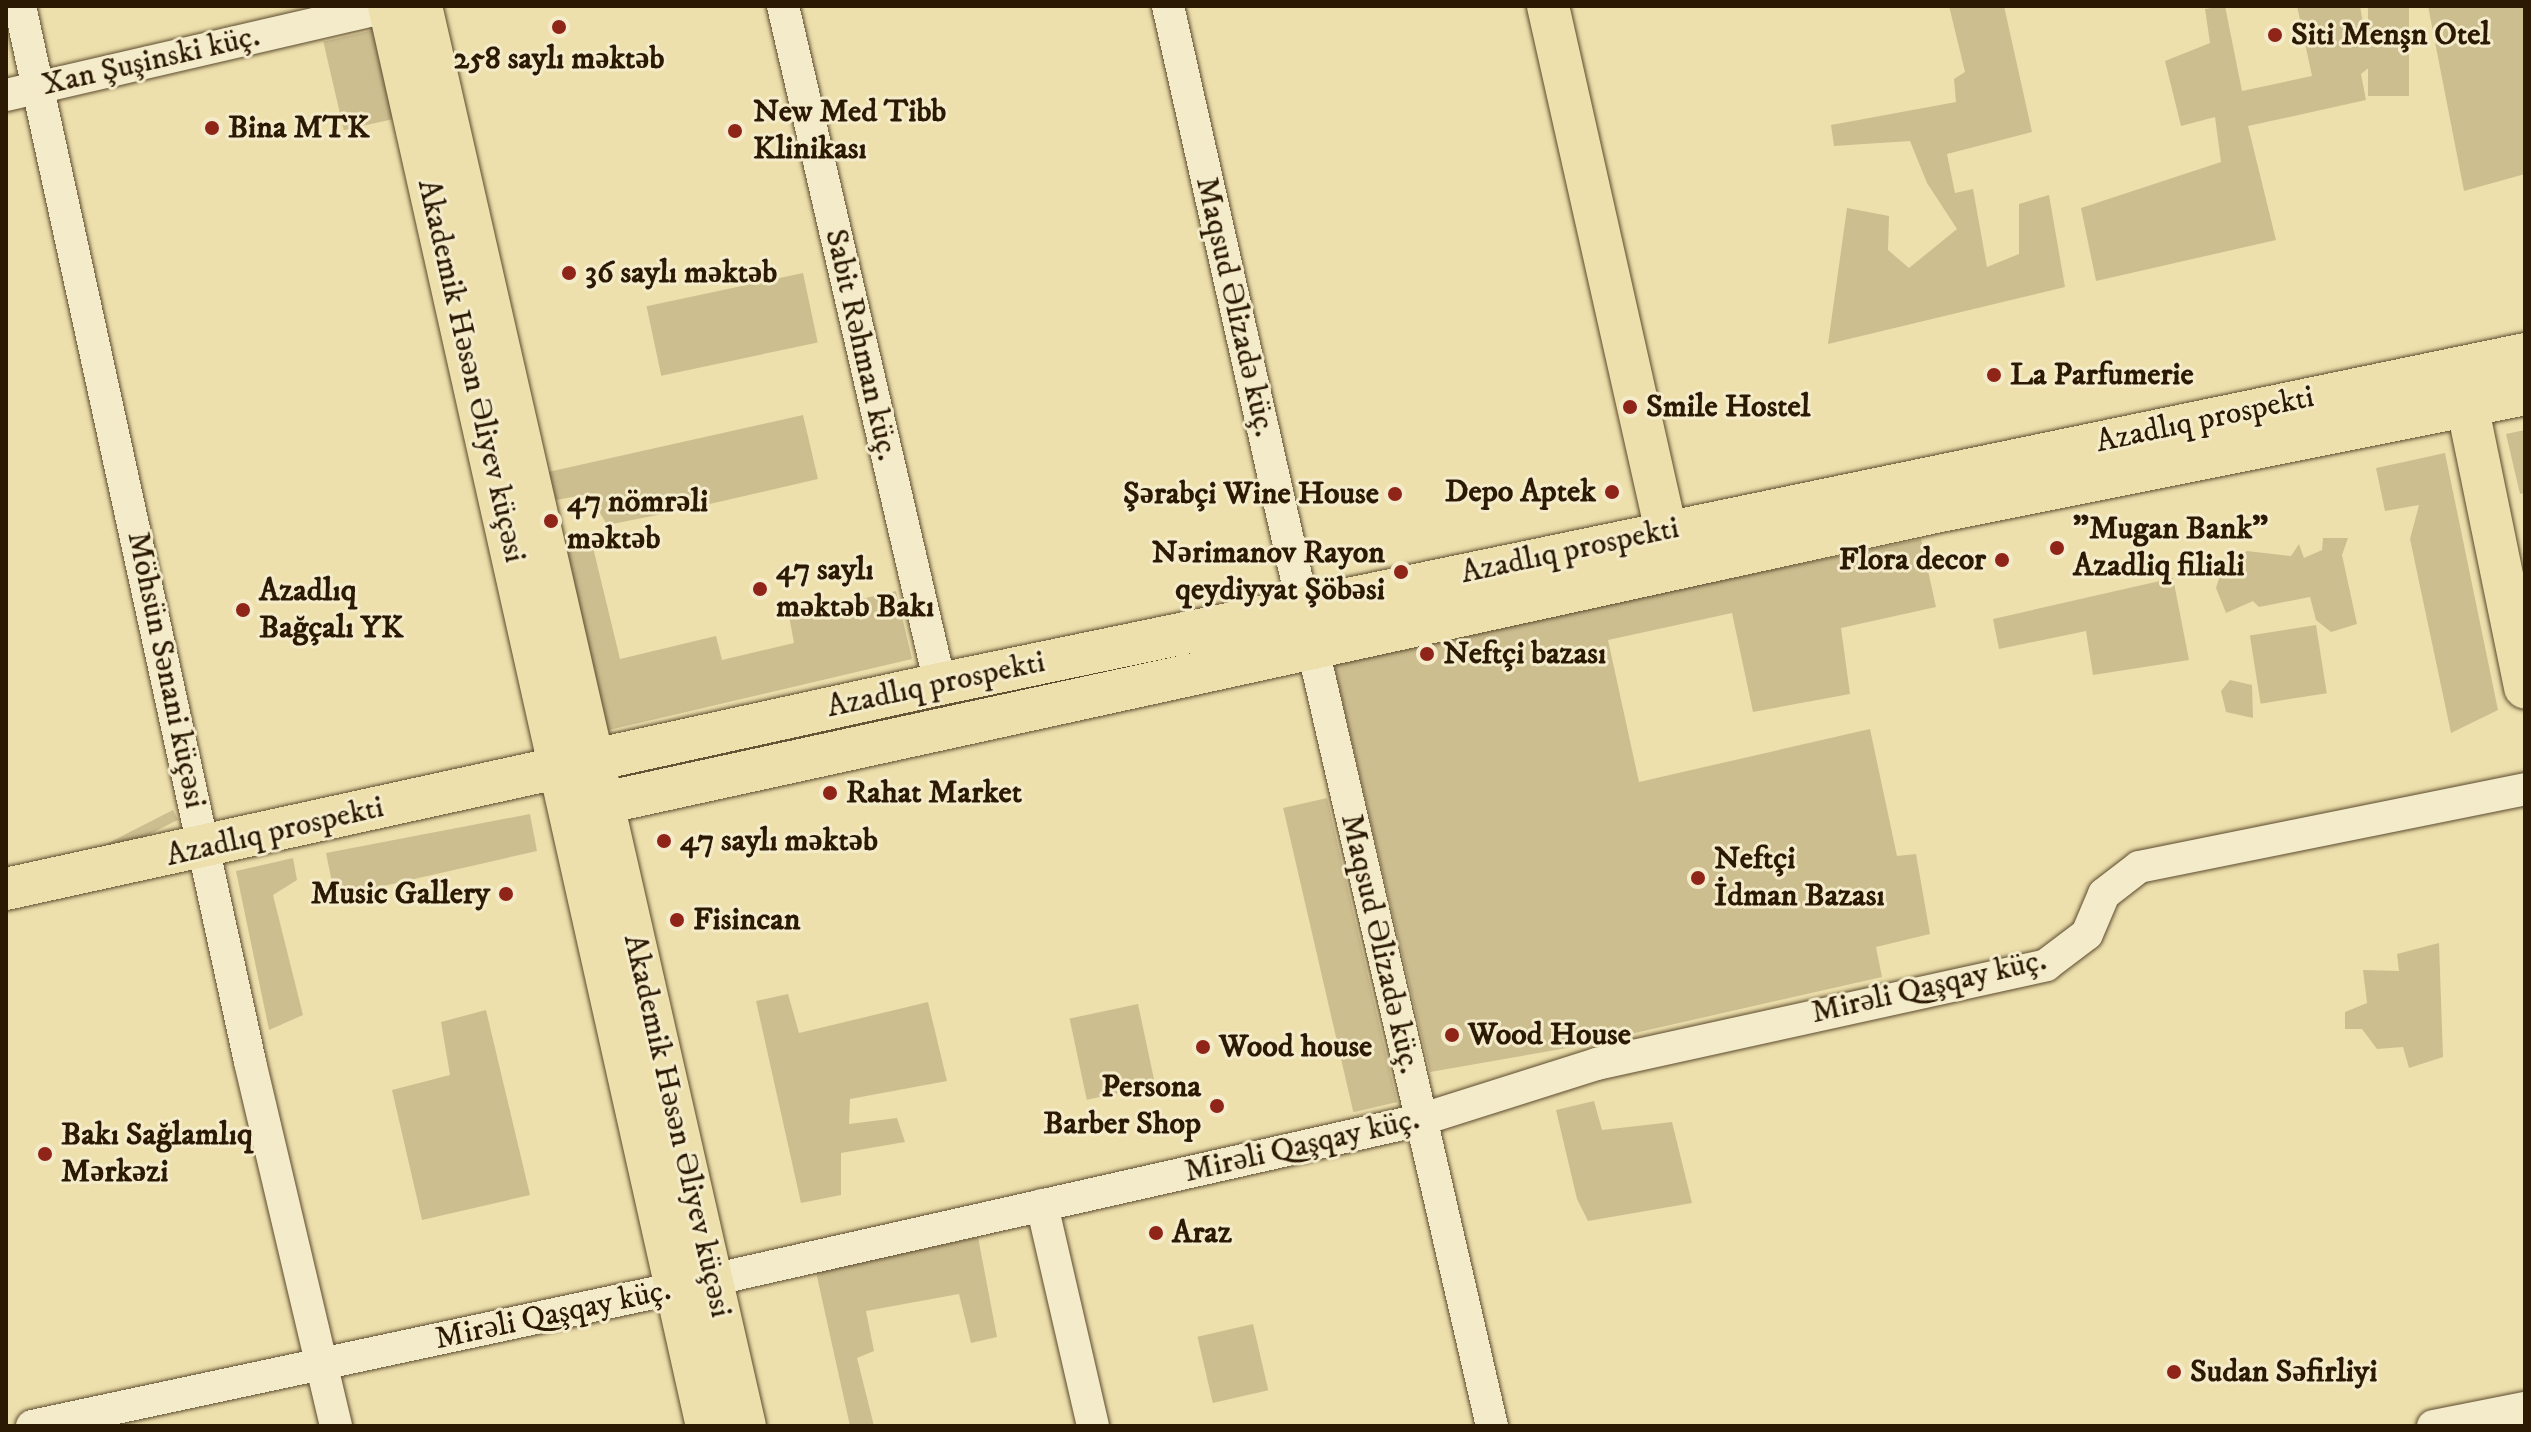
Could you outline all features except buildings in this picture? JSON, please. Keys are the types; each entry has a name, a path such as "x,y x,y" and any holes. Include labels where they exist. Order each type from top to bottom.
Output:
{"main road":[{"name":"Akademik Həsən Əliyev küçəsi","path":"389,6 576,753 603,815 694,1284 707,1426"},
{"name":"Akademik Həsən Əliyev küçəsi","path":"421,6 576,753"},
{"path":"1548,6 1666,531 1683,557 1699,566"},
{"name":"Azadlıq prospekti","path":"6,889 204,848 576,753 940,684 1666,531 2133,453 2463,387 2525,354"},
{"name":"Azadlıq prospekti","path":"2463,387 2525,394"},
{"path":"2463,387 2525,688"},
{"name":"Azadlıq prospekti","path":"603,815 1313,649 1699,566 2133,453"},
{"name":"Akademik Həsən Əliyev küçəsi","path":"694,1284 745,1426"}],"street":[{"name":"Möhsün Sənani küçəsi","path":"20,6 204,848 336,1426"},
{"name":"Xan Şuşinski küç.","path":"6,95 389,6"},
{"name":"Sabit Rəhman küç.","path":"783,6 940,684"},
{"name":"Maqsud Əlizadə küç.","path":"1168,6 1303,607"},
{"name":"Maqsud Əlizadə küç.","path":"1313,649 1492,1426"},
{"name":"Mirəli Qaşqay küç.","path":"32,1426 694,1284 1420,1120 1597,1064 2046,965 2087,934 2104,894 2139,867 2525,789"},
{"path":"1042,1205 1093,1426"},
{"path":"2433,1426 2525,1408"}],"shaded area":[{"path":"1949,6 2004,6 2032,132 1947,154 1955,193 1973,189 1987,267 2019,254 2019,204 2049,195 2065,287 1828,344 1847,208 1889,216 1888,250 1909,268 1957,229 1927,183 1910,141 1834,146 1831,125 1956,102 1954,79 1965,72"},
{"path":"2225,6 2242,91 2312,76 2297,6 2360,6 2371,66 2361,74 2366,100 2248,126 2276,240 2096,281 2081,208 2221,162 2215,117 2181,126 2165,61 2210,43 2205,9"},
{"path":"2368,6 2409,6 2409,96 2368,96"},
{"path":"2428,6 2525,6 2525,174 2464,191"},
{"path":"374,30 394,119 344,130 323,42"},
{"path":"803,273 818,342 661,376 646,306"},
{"path":"803,415 818,479 688,509 607,525 589,494 556,500 548,472"},
{"path":"2525,430 2525,493 2520,494 2506,434"},
{"path":"2445,453 2498,710 2451,733 2410,539 2419,505 2385,511 2376,468"},
{"path":"590,535 620,659 716,636 722,660 794,643 789,616 896,591 912,659 605,731 561,541"},
{"path":"2323,538 2348,538 2342,555 2357,624 2331,632 2316,620 2310,597 2259,607 2253,601 2226,613 2216,588 2221,572 2247,551 2291,556 2299,544 2304,558 2322,550"},
{"path":"1921,539 1936,607 1841,628 1850,694 1753,712 1732,613 1608,640 1639,782 1870,729 1897,856 1916,854 1930,934 1876,947 1882,977 1573,1047 1430,1072 1333,661"},
{"path":"2173,578 2189,660 2093,675 2086,631 1999,649 1993,619"},
{"path":"2316,625 2327,693 2261,704 2250,635"},
{"path":"2230,680 2252,685 2253,718 2226,712 2221,691"},
{"path":"1327,798 1397,1102 1353,1112 1283,808"},
{"path":"173,810 178,820 26,897 21,888"},
{"path":"530,814 537,851 335,897 326,853"},
{"path":"293,858 297,880 273,895 303,1015 269,1030 236,871"},
{"path":"2439,943 2443,1057 2409,1068 2403,1047 2377,1049 2362,1029 2345,1029 2345,1012 2367,1003 2363,970 2399,971 2397,954"},
{"path":"788,994 799,1033 928,1002 947,1081 850,1099 849,1124 897,1118 905,1142 841,1153 841,1195 801,1203 756,1001"},
{"path":"1138,1004 1155,1085 1087,1100 1070,1019"},
{"path":"486,1010 530,1195 422,1220 392,1090 450,1075 441,1022"},
{"path":"1594,1101 1602,1130 1672,1122 1692,1203 1588,1221 1577,1199 1556,1110"},
{"path":"978,1237 997,1337 971,1343 959,1294 866,1311 874,1351 857,1358 874,1426 850,1426 816,1272"},
{"path":"1253,1324 1268,1390 1213,1403 1197,1337"}],"place":[{"name":"258 saylı məktəb","path":"559,27"},
{"name":"Siti Menşn Otel","path":"2275,35"},
{"name":"Bina MTK","path":"212,128"},
{"name":"New Med Tibb Klinikası","path":"735,131"},
{"name":"36 saylı məktəb","path":"569,273"},
{"name":"La Parfumerie","path":"1994,375"},
{"name":"Smile Hostel","path":"1630,407"},
{"name":"Depo Aptek","path":"1612,492"},
{"name":"Şərabçi Wine House","path":"1395,494"},
{"name":"47 nömrəli məktəb","path":"551,521"},
{"name":"\"Mugan Bank\" Azadliq filiali","path":"2057,548"},
{"name":"Flora decor","path":"2002,560"},
{"name":"Nərimanov Rayon qeydiyyat Şöbəsi","path":"1401,572"},
{"name":"47 saylı məktəb Bakı","path":"760,589"},
{"name":"Azadlıq Bağçalı YK","path":"243,610"},
{"name":"Neftçi bazası","path":"1427,654"},
{"name":"Rahat Market","path":"830,793"},
{"name":"47 saylı məktəb","path":"664,841"},
{"name":"Neftçi İdman Bazası","path":"1698,878"},
{"name":"Music Gallery","path":"506,894"},
{"name":"Fisincan","path":"677,920"},
{"name":"Wood House","path":"1452,1035"},
{"name":"Wood house","path":"1203,1047"},
{"name":"Persona Barber Shop","path":"1217,1106"},
{"name":"Bakı Sağlamlıq Mərkəzi","path":"45,1154"},
{"name":"Araz","path":"1156,1233"},
{"name":"Sudan Səfirliyi","path":"2174,1372"}]}
